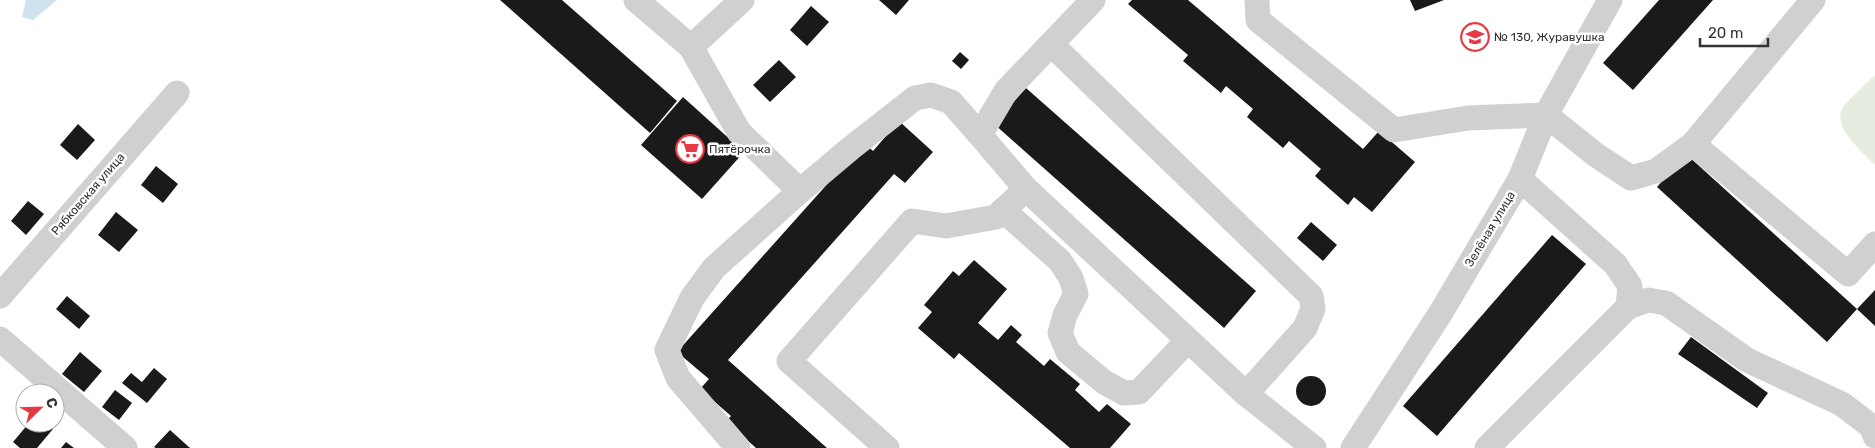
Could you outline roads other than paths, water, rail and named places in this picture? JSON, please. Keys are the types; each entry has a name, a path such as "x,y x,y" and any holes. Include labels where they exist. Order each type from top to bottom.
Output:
{"street":[{"path":"636,0 691,48 739,132 800,191"},
{"path":"691,48 742,0"},
{"path":"980,135 1006,91 1093,0"},
{"path":"1257,0 1258,20 1394,130 1468,118 1546,115 1596,155 1631,178 1656,171 1694,144 1813,0"},
{"name":"Зелёная улица","path":"1353,448 1440,314 1520,179 1546,115 1610,0"},
{"path":"1051,44 1311,296 1313,308 1304,328 1246,394"},
{"name":"Рябковская улица","path":"0,296 177,93"},
{"path":"738,448 678,378 668,350 692,298 714,268 800,191 915,98 931,95 951,102 1026,189 1246,394 1314,448"},
{"path":"1694,144 1848,274 1875,244"},
{"path":"1520,179 1615,264 1630,286 1628,307"},
{"path":"887,448 790,361 912,221 946,226 996,217 1026,189"},
{"path":"1003,210 1060,261 1071,278 1076,294 1065,315 1060,334 1068,352 1104,382 1124,392 1139,392 1188,340"},
{"path":"1488,448 1628,307 1648,300 1666,303 1747,360 1842,404 1872,427 1875,436"},
{"path":"0,339 125,448"}],"water":[{"path":"26,0 57,0 33,20 22,17"}],"place":[{"name":"№ 130, Журавушка","path":"1475,37"},
{"name":"Пятёрочка","path":"690,149"}]}
